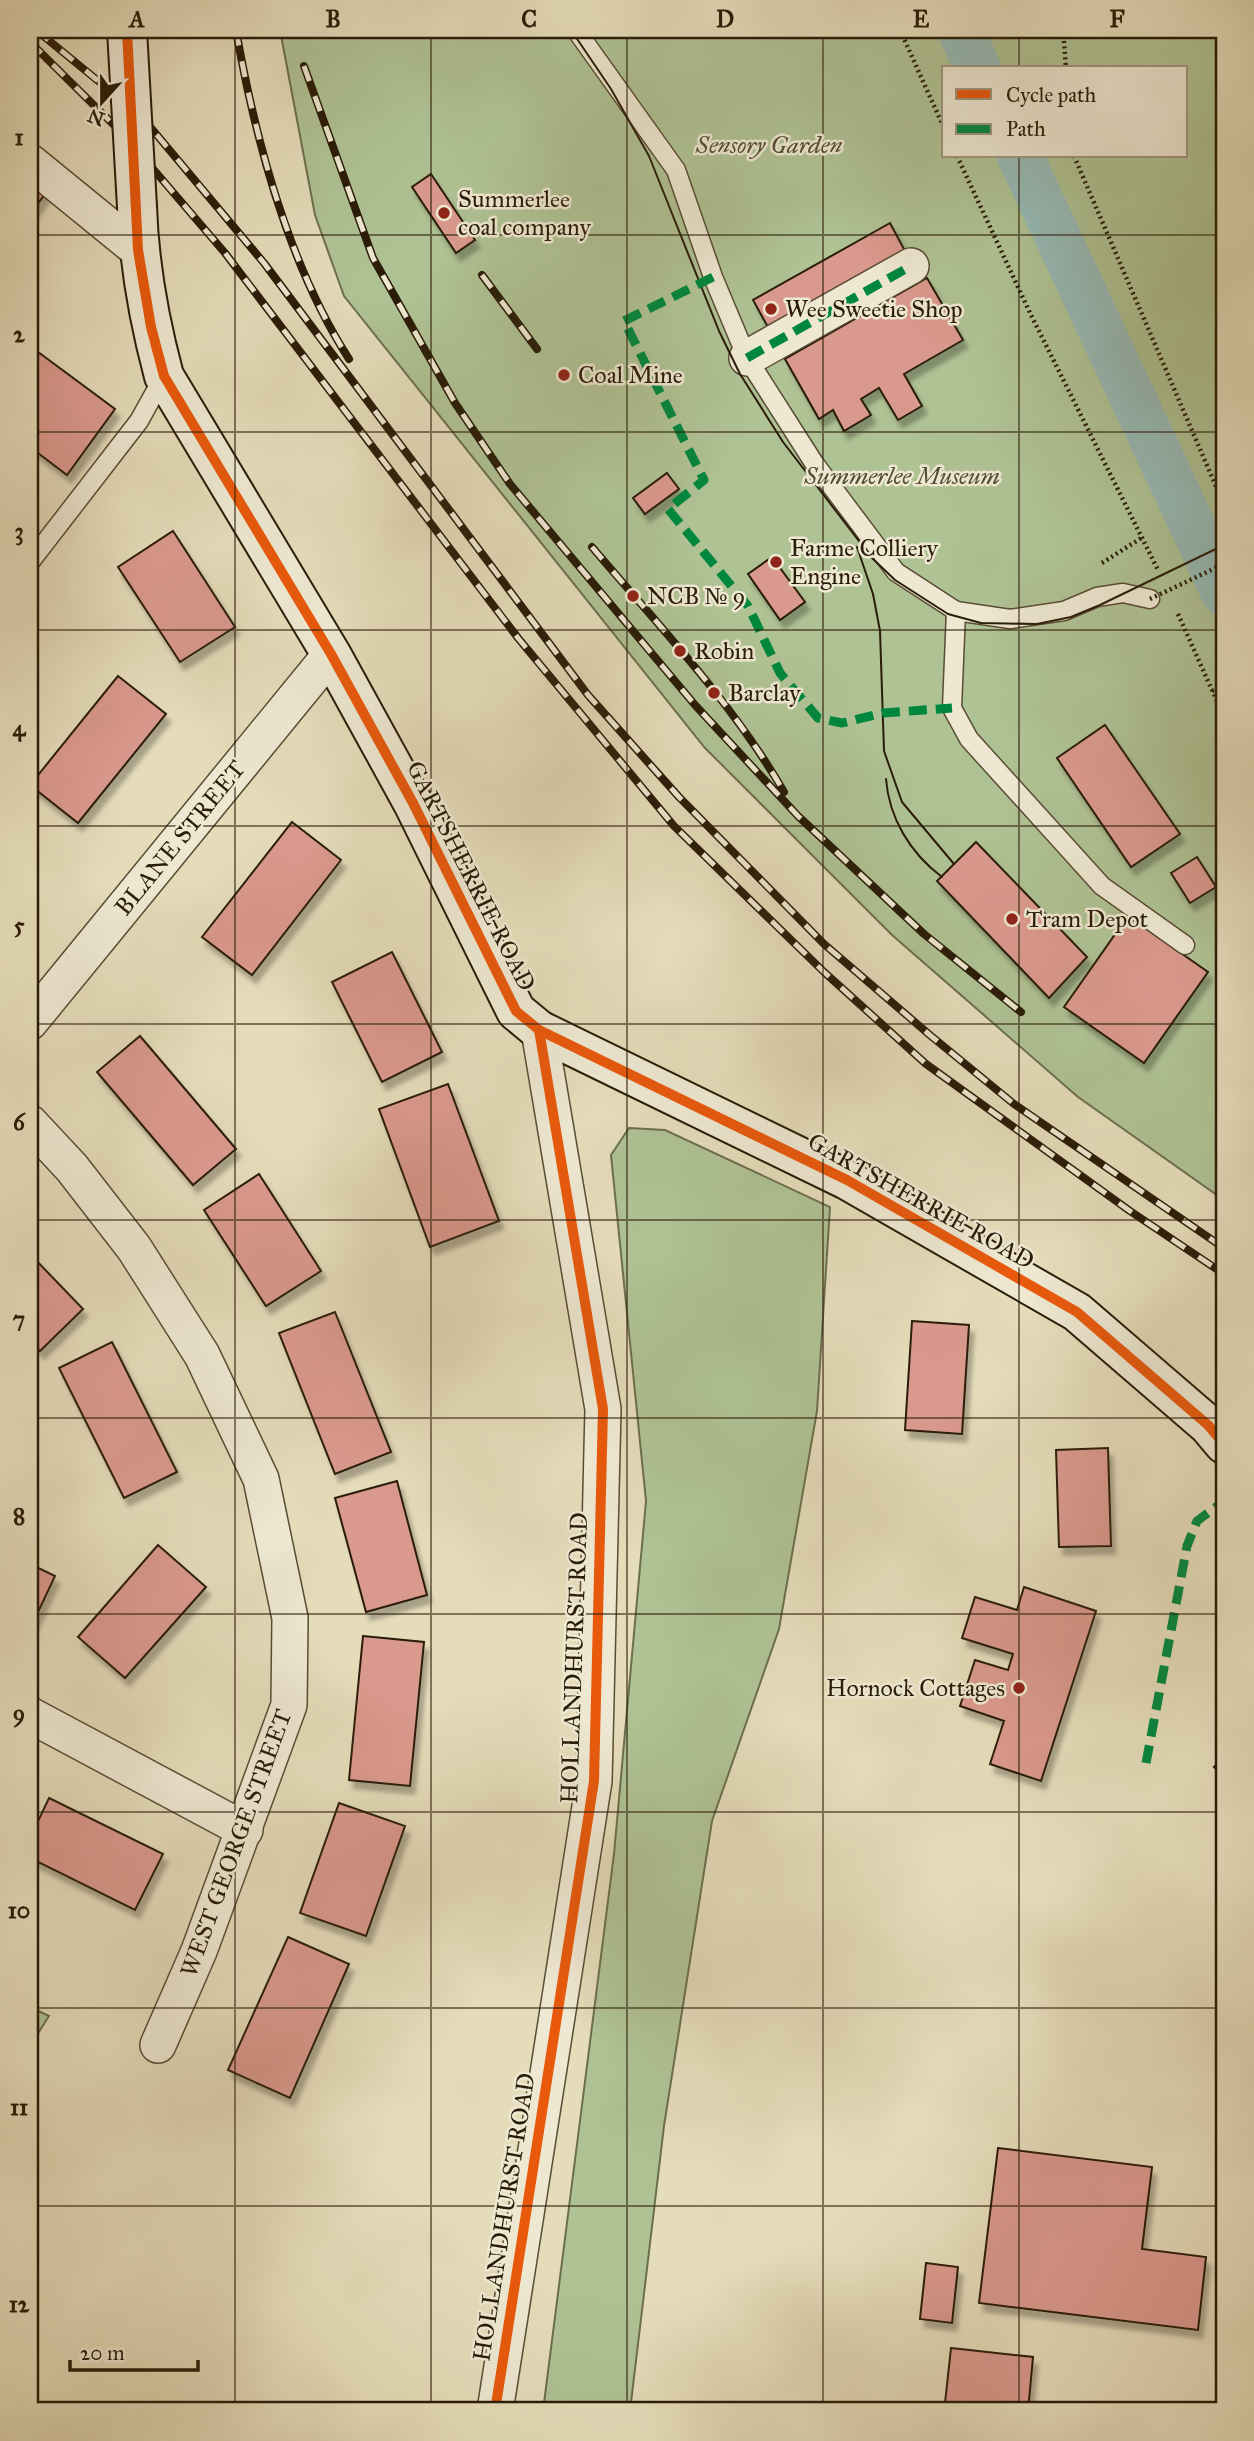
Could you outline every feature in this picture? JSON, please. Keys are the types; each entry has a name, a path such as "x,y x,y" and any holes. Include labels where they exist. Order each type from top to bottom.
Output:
{"street":[{"name":"GARTSHERRIE ROAD","path":"127,30 138,250 151,327 164,376 331,654 442,858 516,1012 539,1030 847,1180 1077,1312 1208,1425 1224,1444"},
{"path":"30,162 138,250"},
{"path":"747,358 912,266"},
{"name":"BLANE STREET","path":"30,1022 331,654"},
{"name":"HOLLANDHURST ROAD","path":"495,2411 594,1781 603,1409 539,1030"},
{"name":"WEST GEORGE STREET","path":"30,1122 72,1168 134,1248 202,1355 261,1479 290,1618 289,1705 245,1830 158,2045"},
{"path":"30,1715 245,1830"}],"lane":[{"path":"576,30 676,170 713,277 747,358 814,463 896,572 957,611 1010,619 1064,611 1097,597 1123,593 1150,599"},
{"path":"30,562 139,421 164,376"},
{"path":"957,611 952,708 969,738 1102,886 1185,945"}],"path":[{"path":"900,30 942,124"},
{"path":"1063,30 1066,66"},
{"path":"958,158 1031,315 1159,573"},
{"path":"1075,158 1224,505"},
{"path":"1150,599 1224,564"},
{"path":"1165,584 1170,596"},
{"path":"1175,608 1224,717"},
{"path":"1212,691 1224,686"}],"green space":[{"name":"Summerlee Museum","path":"280,30 1224,30 1224,630 1220,632 1224,641 1224,1200 1078,1097 892,935 705,748 344,296 315,215"},
{"path":"629,1128 665,1130 830,1207 817,1411 779,1629 712,1821 664,2126 630,2411 543,2411 614,1854 646,1501 611,1155"},
{"path":"30,2007 49,2016 30,2046"}],"building":[{"path":"30,171 51,186 30,214"},
{"name":"Summerlee coal company","path":"431,174 475,240 456,253 412,187"},
{"path":"890,223 905,251 769,329 753,300"},
{"path":"927,278 963,340 904,374 922,406 898,420 879,388 861,399 871,415 844,431 833,410 819,419 785,359"},
{"path":"30,346 115,409 67,475 30,447"},
{"path":"667,473 679,489 645,514 633,498"},
{"path":"173,531 235,627 180,662 118,567"},
{"path":"772,557 805,602 780,620 748,574"},
{"path":"118,676 166,714 78,823 30,785"},
{"path":"1105,725 1180,834 1131,867 1057,758"},
{"path":"292,822 341,860 252,975 202,937"},
{"name":"Tram Depot","path":"976,842 1087,957 1049,998 937,881"},
{"path":"1197,857 1216,887 1190,903 1171,873"},
{"path":"1128,916 1208,972 1144,1063 1064,1007"},
{"path":"392,952 442,1052 382,1082 332,982"},
{"path":"140,1036 236,1149 193,1185 97,1072"},
{"path":"448,1084 499,1221 430,1247 379,1109"},
{"path":"259,1174 321,1271 266,1306 204,1210"},
{"path":"30,1254 83,1309 40,1351 30,1341"},
{"path":"335,1312 391,1452 335,1474 279,1333"},
{"path":"912,1321 969,1325 962,1434 905,1430"},
{"path":"112,1342 177,1472 124,1498 59,1368"},
{"path":"1108,1448 1111,1546 1059,1547 1056,1450"},
{"path":"397,1481 427,1595 366,1612 335,1498"},
{"path":"158,1545 206,1587 125,1678 78,1637"},
{"path":"30,1564 55,1576 30,1629"},
{"name":"Hornock Cottages","path":"1024,1587 1096,1611 1041,1781 990,1764 1004,1721 960,1706 975,1660 1008,1670 1013,1654 962,1638 975,1597 1017,1610"},
{"path":"363,1636 424,1642 410,1786 349,1780"},
{"path":"1224,1757 1224,1777 1214,1767"},
{"path":"49,1798 163,1854 135,1910 30,1858 30,1838"},
{"path":"339,1803 405,1826 366,1936 300,1913"},
{"path":"288,1937 349,1964 290,2098 228,2070"},
{"path":"998,2148 1152,2167 1142,2249 1206,2257 1198,2330 979,2303"},
{"path":"926,2263 958,2267 952,2323 920,2319"},
{"path":"951,2348 1033,2357 1028,2411 945,2403"}],"waterway":[{"path":"960,30 977,66"},
{"path":"1021,158 1224,593"}],"tram line":[{"path":"571,30 611,89 649,156 719,331 740,374 783,442 872,558 895,580 948,614 981,623 1037,624 1071,617 1100,605 1224,545"},
{"path":"857,547 873,594 880,631 884,751 902,802 954,864"},
{"path":"886,779 892,807 903,834 920,857 942,877"}],"railway":[{"path":"36,30 141,116 264,263 588,695 679,797 824,944 931,1036 1014,1104 1224,1248"},
{"path":"236,30 253,114 277,200 309,284 349,359"},
{"path":"30,42 124,135 225,253 518,638 674,826 824,972 926,1064 1130,1211 1224,1274"},
{"path":"304,66 373,258 455,403 510,484 695,705 798,816 924,934 1021,1012"},
{"path":"482,275 537,349"},
{"path":"592,547 718,696 764,759 784,792"}],"marked path":[{"path":"747,358 911,266"},
{"path":"713,277 624,321 704,480 668,509 748,606 780,673 818,718 842,723 883,713 952,708"},
{"path":"1146,1763 1187,1546 1197,1521 1224,1501"}],"cycle path":[{"path":"127,30 138,250 151,327 164,376 331,654 413,803 516,1011 539,1030 847,1180 1077,1312 1208,1425 1224,1444"},
{"path":"495,2411 594,1781 603,1409 539,1030"}],"place":[{"name":"Summerlee coal company","path":"444,213"},
{"name":"Wee Sweetie Shop","path":"771,309"},
{"name":"Coal Mine","path":"564,375"},
{"name":"Farme Colliery Engine","path":"776,562"},
{"name":"NCB № 9","path":"633,596"},
{"name":"Robin","path":"680,651"},
{"name":"Barclay","path":"714,693"},
{"name":"Tram Depot","path":"1012,919"},
{"name":"Hornock Cottages","path":"1019,1688"}],"park label":[{"name":"Sensory Garden","path":"769,145"}]}
